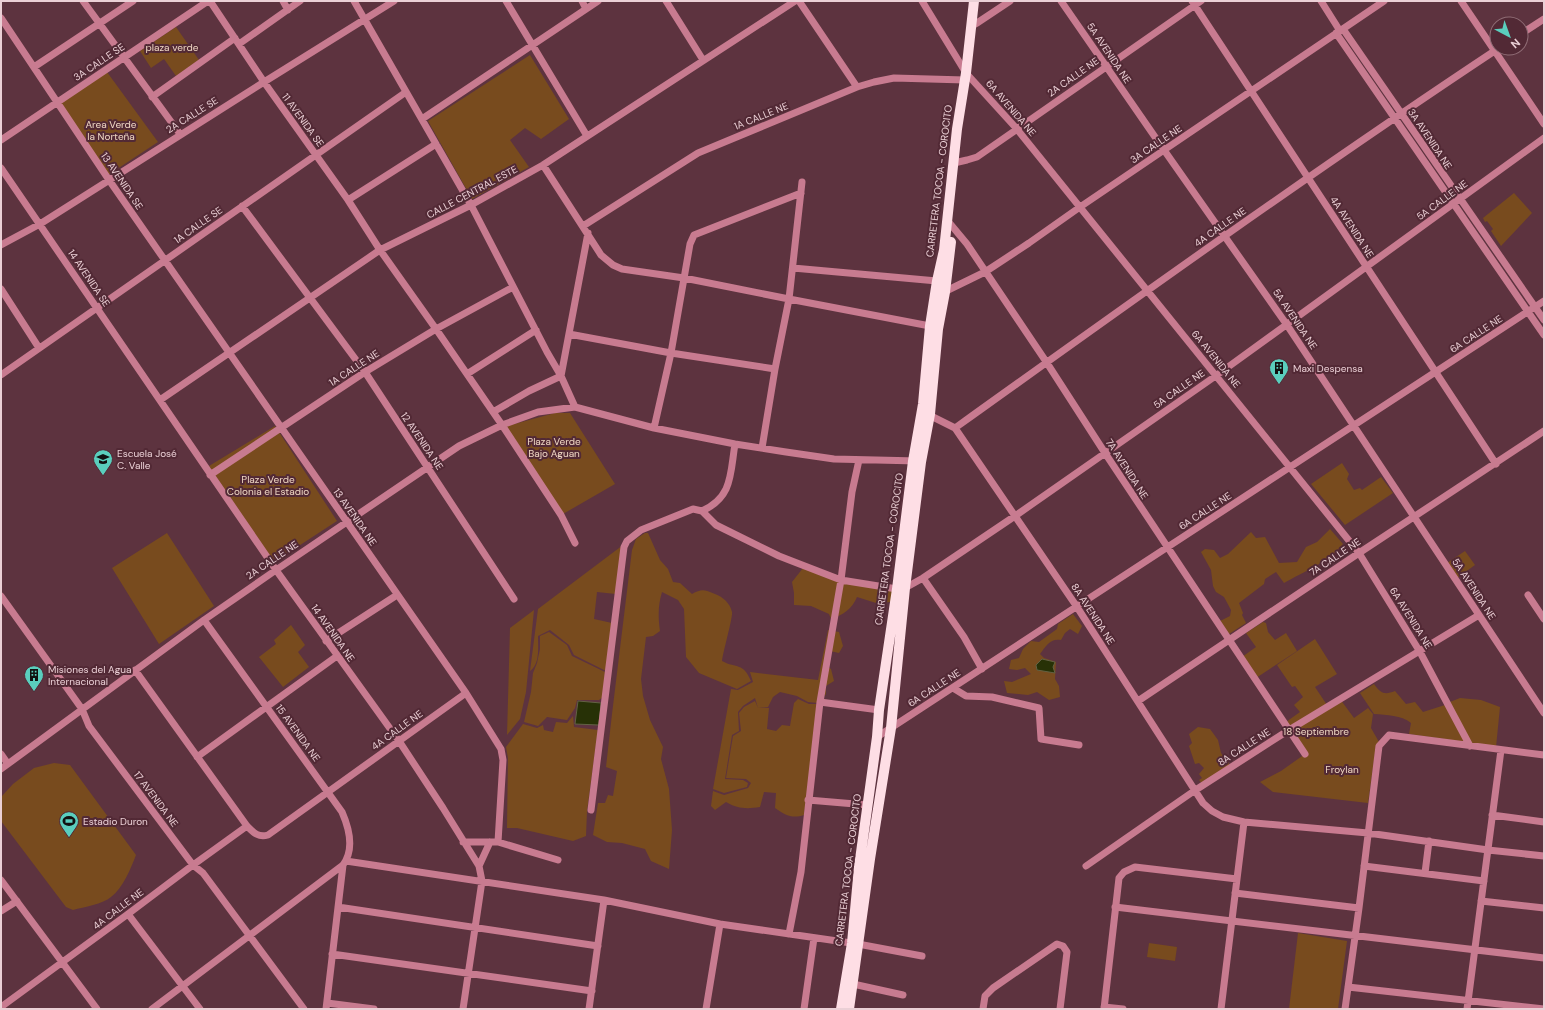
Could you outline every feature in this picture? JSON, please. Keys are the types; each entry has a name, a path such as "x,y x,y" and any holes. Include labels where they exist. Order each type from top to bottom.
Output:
{"main road":[{"path":"974,1 974,25"},
{"path":"974,25 980,1"},
{"name":"CARRETERA TOCOA - COROCITO","path":"849,1009 853,984 859,867 877,737 879,710 901,588 917,461 945,292 950,223 957,162 957,129 965,93 974,25"},
{"name":"CARRETERA TOCOA - COROCITO","path":"926,413 930,326 937,281 950,223"},
{"name":"CARRETERA TOCOA - COROCITO","path":"841,1009 855,944 891,728 901,588"}],"street":[{"path":"83,1 180,134"},
{"path":"34,67 133,1"},
{"name":"11 AVENIDA SE","path":"209,1 264,82 348,200 380,250 502,425 561,515 575,543"},
{"name":"3A CALLE SE","path":"1,140 123,57 209,1"},
{"path":"283,1 288,10"},
{"path":"152,97 300,1"},
{"path":"354,1 471,205 561,376 575,407 654,428 735,444 808,456 859,460 917,461"},
{"name":"2A CALLE SE","path":"1,246 40,224 180,134 394,1"},
{"path":"506,1 587,136"},
{"path":"582,1 586,9"},
{"path":"422,119 598,1"},
{"path":"666,1 703,60"},
{"name":"CALLE CENTRAL ESTE","path":"160,400 380,250 471,205 543,165 795,1"},
{"path":"799,1 857,87"},
{"name":"6A AVENIDA NE","path":"922,1 967,77 1016,128 1217,375 1359,553 1420,652 1470,746"},
{"path":"974,25 1010,1"},
{"name":"5A AVENIDA NE","path":"1061,1 1287,324 1544,713"},
{"path":"1321,1 1456,201 1544,335"},
{"name":"3A CALLE NE","path":"935,295 945,292 985,272 1029,244 1080,207 1384,1"},
{"path":"1461,1 1489,39"},
{"name":"2A CALLE NE","path":"957,162 976,157 1196,2"},
{"name":"4A AVENIDA NE","path":"1196,2 1251,91 1496,464"},
{"name":"13 AVENIDA SE","path":"1,18 109,180 229,353"},
{"path":"1529,29 1544,19"},
{"name":"4A CALLE NE","path":"956,428 1307,177 1489,55"},
{"path":"1501,56 1544,124"},
{"name":"1A CALLE NE","path":"583,226 698,153 857,87 894,78 967,77"},
{"name":"1A CALLE SE","path":"1,375 406,92"},
{"name":"5A CALLE NE","path":"901,588 923,578 1015,516 1217,375 1544,138"},
{"path":"348,200 436,144"},
{"path":"543,165 601,255 613,265 622,269 684,278 930,326"},
{"name":"14 AVENIDA SE","path":"1,168 160,400"},
{"path":"762,448 775,369 789,299 802,182"},
{"path":"654,428 671,353 690,244 694,235 801,193"},
{"path":"1456,201 1544,320"},
{"name":"12 AVENIDA NE","path":"242,206 365,372 514,599"},
{"name":"7A AVENIDA NE","path":"950,223 967,244 1047,363 1305,754"},
{"path":"561,376 588,233"},
{"path":"793,268 937,281"},
{"name":"1A CALLE NE","path":"210,474 365,372 436,329 513,287"},
{"path":"1,289 39,348"},
{"name":"6A CALLE NE","path":"877,737 1544,301"},
{"path":"467,374 536,330"},
{"path":"569,334 671,353 775,369"},
{"name":"13 AVENIDA NE","path":"229,353 466,693 501,749 503,760 498,842"},
{"path":"493,412 561,376"},
{"name":"14 AVENIDA NE","path":"160,400 276,570 399,741 479,866 482,881 463,1009"},
{"name":"2A CALLE NE","path":"1,769 204,620 459,446 502,425 538,412 575,407"},
{"path":"926,413 956,428"},
{"name":"8A AVENIDA NE","path":"956,428 1077,607 1202,803 1223,817 1244,822"},
{"name":"7A CALLE NE","path":"1138,702 1414,516 1496,464 1544,431"},
{"path":"702,511 711,507 720,500 728,486 735,444"},
{"path":"789,934 801,872 820,702 841,580 852,492 859,460"},
{"path":"591,810 624,547 627,541 634,535 647,527 693,509 702,511 716,525 778,556 841,580 901,588"},
{"path":"923,578 964,637 982,669"},
{"path":"326,641 397,595"},
{"path":"1528,595 1544,619"},
{"name":"17 AVENIDA NE","path":"1,596 82,709 89,726 193,865 203,873 302,1009"},
{"name":"8A CALLE NE","path":"1086,866 1194,791 1289,730 1479,615"},
{"name":"15 AVENIDA NE","path":"204,620 342,812 348,827 350,839 338,907 326,1006"},
{"path":"197,757 337,656"},
{"path":"135,670 247,826"},
{"path":"953,688 966,696 992,697 1039,708 1041,739 1079,745"},
{"name":"4A CALLE NE","path":"1,1007 247,826 256,834 261,836 268,835 466,693"},
{"path":"820,702 879,710"},
{"path":"1345,1009 1356,936 1379,746 1389,735 1544,755"},
{"path":"1467,1009 1500,750"},
{"path":"1,754 8,764"},
{"path":"808,800 867,805"},
{"path":"1492,815 1544,822"},
{"path":"1222,1009 1244,822 1368,833 1488,850 1544,856"},
{"path":"1425,873 1429,841"},
{"path":"463,842 498,842 558,860"},
{"path":"479,866 490,842"},
{"path":"152,1009 345,863 482,881 604,900 720,924 855,944 922,956"},
{"path":"1364,866 1484,881"},
{"path":"1123,1009 1104,1008 1119,878 1124,872 1135,867 1237,879"},
{"path":"1,880 97,1009"},
{"path":"1235,894 1359,908"},
{"path":"589,1009 604,900"},
{"path":"1,911 17,901"},
{"path":"1481,901 1544,908"},
{"path":"338,907 598,946"},
{"path":"1115,907 1544,958"},
{"path":"128,914 200,1009"},
{"path":"706,1009 720,924"},
{"path":"804,1009 814,938"},
{"path":"983,1009 985,996 993,988 1057,944 1063,946 1067,952 1060,1009"},
{"path":"332,954 592,991"},
{"path":"853,984 903,995"},
{"path":"1348,987 1544,1009"},
{"path":"326,1006 374,1009"}],"green space":[{"name":"plaza verde","path":"176,27 199,60 176,76 164,59 151,68 140,51"},
{"path":"530,55 569,119 541,139 525,128 510,140 529,167 472,199 428,121"},
{"name":"Area Verde la Norteña","path":"107,72 158,142 105,177 56,104"},
{"path":"1514,193 1532,213 1501,246 1491,231 1493,229 1487,221 1485,222 1483,218"},
{"name":"Plaza Verde Bajo Aguan","path":"555,413 570,413 615,484 563,514 503,427"},
{"name":"Plaza Verde Colonia el Estadio","path":"275,426 337,521 274,562 209,466"},
{"path":"1342,463 1349,474 1347,479 1354,490 1360,488 1362,490 1381,477 1393,493 1345,525 1311,484"},
{"path":"1330,529 1343,544 1331,556 1284,583 1276,572 1265,579 1264,584 1239,603 1246,623 1229,634 1220,621 1230,616 1231,610 1224,597 1216,592 1213,586 1211,570 1201,552 1205,549 1214,550 1220,558 1228,554 1251,532 1256,538 1265,537 1279,563 1297,562 1306,547 1317,542"},
{"path":"167,533 214,606 159,644 112,568"},
{"path":"645,533 648,533 660,560 668,569 673,582 680,583 692,594 701,590 706,591 721,597 728,603 732,615 722,661 742,668 751,681 737,689 699,673 686,657 684,609 678,600 662,592 659,611 660,631 653,636 646,637 641,679 643,696 650,720 663,747 661,759 669,789 672,830 669,869 651,861 645,849 622,843 607,842 593,835 598,803 605,803 608,795 613,796 617,771 606,767 612,714 632,550 636,539"},
{"path":"623,545 616,594 597,592 594,619 612,623 606,671 574,655 569,645 550,630 538,636 537,660 530,671 538,609"},
{"path":"1465,551 1475,565 1457,578 1447,563"},
{"path":"803,568 895,591 891,602 876,603 857,597 853,605 847,611 831,619 829,614 811,606 794,605 792,582"},
{"path":"534,610 526,692 520,719 507,735 510,628"},
{"path":"1073,614 1082,626 1078,634 1070,629 1065,633 1061,640 1051,641 1040,654 1044,658 1056,662 1055,679 1059,686 1060,697 1049,700 1037,692 1028,695 1007,693 1004,681 1012,682 1031,674 1025,668 1017,670 1009,669 1011,660 1019,658 1023,649 1031,641 1039,642 1057,629 1058,624"},
{"path":"1263,622 1266,623 1268,632 1275,640 1286,633 1297,651 1256,678 1242,657 1256,647 1246,633"},
{"path":"291,625 305,645 298,652 309,667 283,687 259,657 276,644 274,640"},
{"path":"828,630 839,632 843,646 839,653 830,651 827,666 831,669 834,681 826,686 826,694 818,703 808,702 797,696 780,692 773,697 768,707 758,707 769,708 767,729 776,731 782,725 790,726 794,703 798,699 809,704 818,704 804,815 796,817 782,813 775,808 776,793 764,792 760,807 743,808 726,802 715,810 711,806 713,791 724,795 748,788 751,783 746,779 726,778 733,736 741,731 739,713 744,707 755,701 758,708 755,698 743,706 738,712 739,731 732,735 725,779 743,780 748,783 747,787 724,793 713,789 731,689 738,690 753,682 750,672 818,680"},
{"path":"549,632 567,645 572,656 605,672 603,697 599,700 577,700 575,708 567,720 547,717 538,726 524,722 531,692 533,673 540,649 540,636"},
{"path":"1315,639 1337,674 1315,687 1327,705 1289,727 1286,722 1300,712 1294,705 1303,697 1295,686 1292,687 1277,665"},
{"path":"1374,684 1383,693 1395,691 1406,704 1415,702 1423,712 1445,705 1465,742 1409,734 1411,723 1407,720 1394,716 1374,714 1360,693"},
{"path":"1460,698 1481,700 1500,707 1496,747 1472,744 1450,702"},
{"name":"Froylan","path":"1340,699 1354,718 1368,708 1373,714 1371,728 1379,742 1376,746 1368,803 1273,792 1260,782 1281,771 1305,754 1289,730"},
{"path":"573,716 574,727 598,730 587,811 586,836 573,841 517,828 507,828 508,758 506,747 523,724 537,728 543,725 544,730 553,732 556,722 567,723"},
{"path":"1198,727 1210,729 1218,740 1221,753 1231,766 1203,785 1199,780 1202,778 1199,774 1204,768 1199,763 1195,764 1189,746 1192,743 1189,734"},
{"name":"Estadio Duron","path":"54,763 70,765 136,855 123,883 111,897 98,903 73,910 66,907 1,821 2,796 13,784 34,768"},
{"path":"1298,933 1347,941 1338,1009 1289,1009"},
{"path":"1149,943 1177,947 1175,961 1147,957"}],"shaded area":[{"path":"1042,659 1055,662 1053,667 1055,673 1037,670 1036,665"},
{"path":"578,701 601,703 599,725 575,724"}],"place":[{"name":"Maxi Despensa","path":"1279,385"},
{"name":"Escuela José C. Valle","path":"103,476"},
{"name":"Misiones del Agua Internacional","path":"34,692"},
{"name":"Estadio Duron","path":"69,838"}],"park label":[{"name":"18 Septiembre","path":"1316,731"}]}
